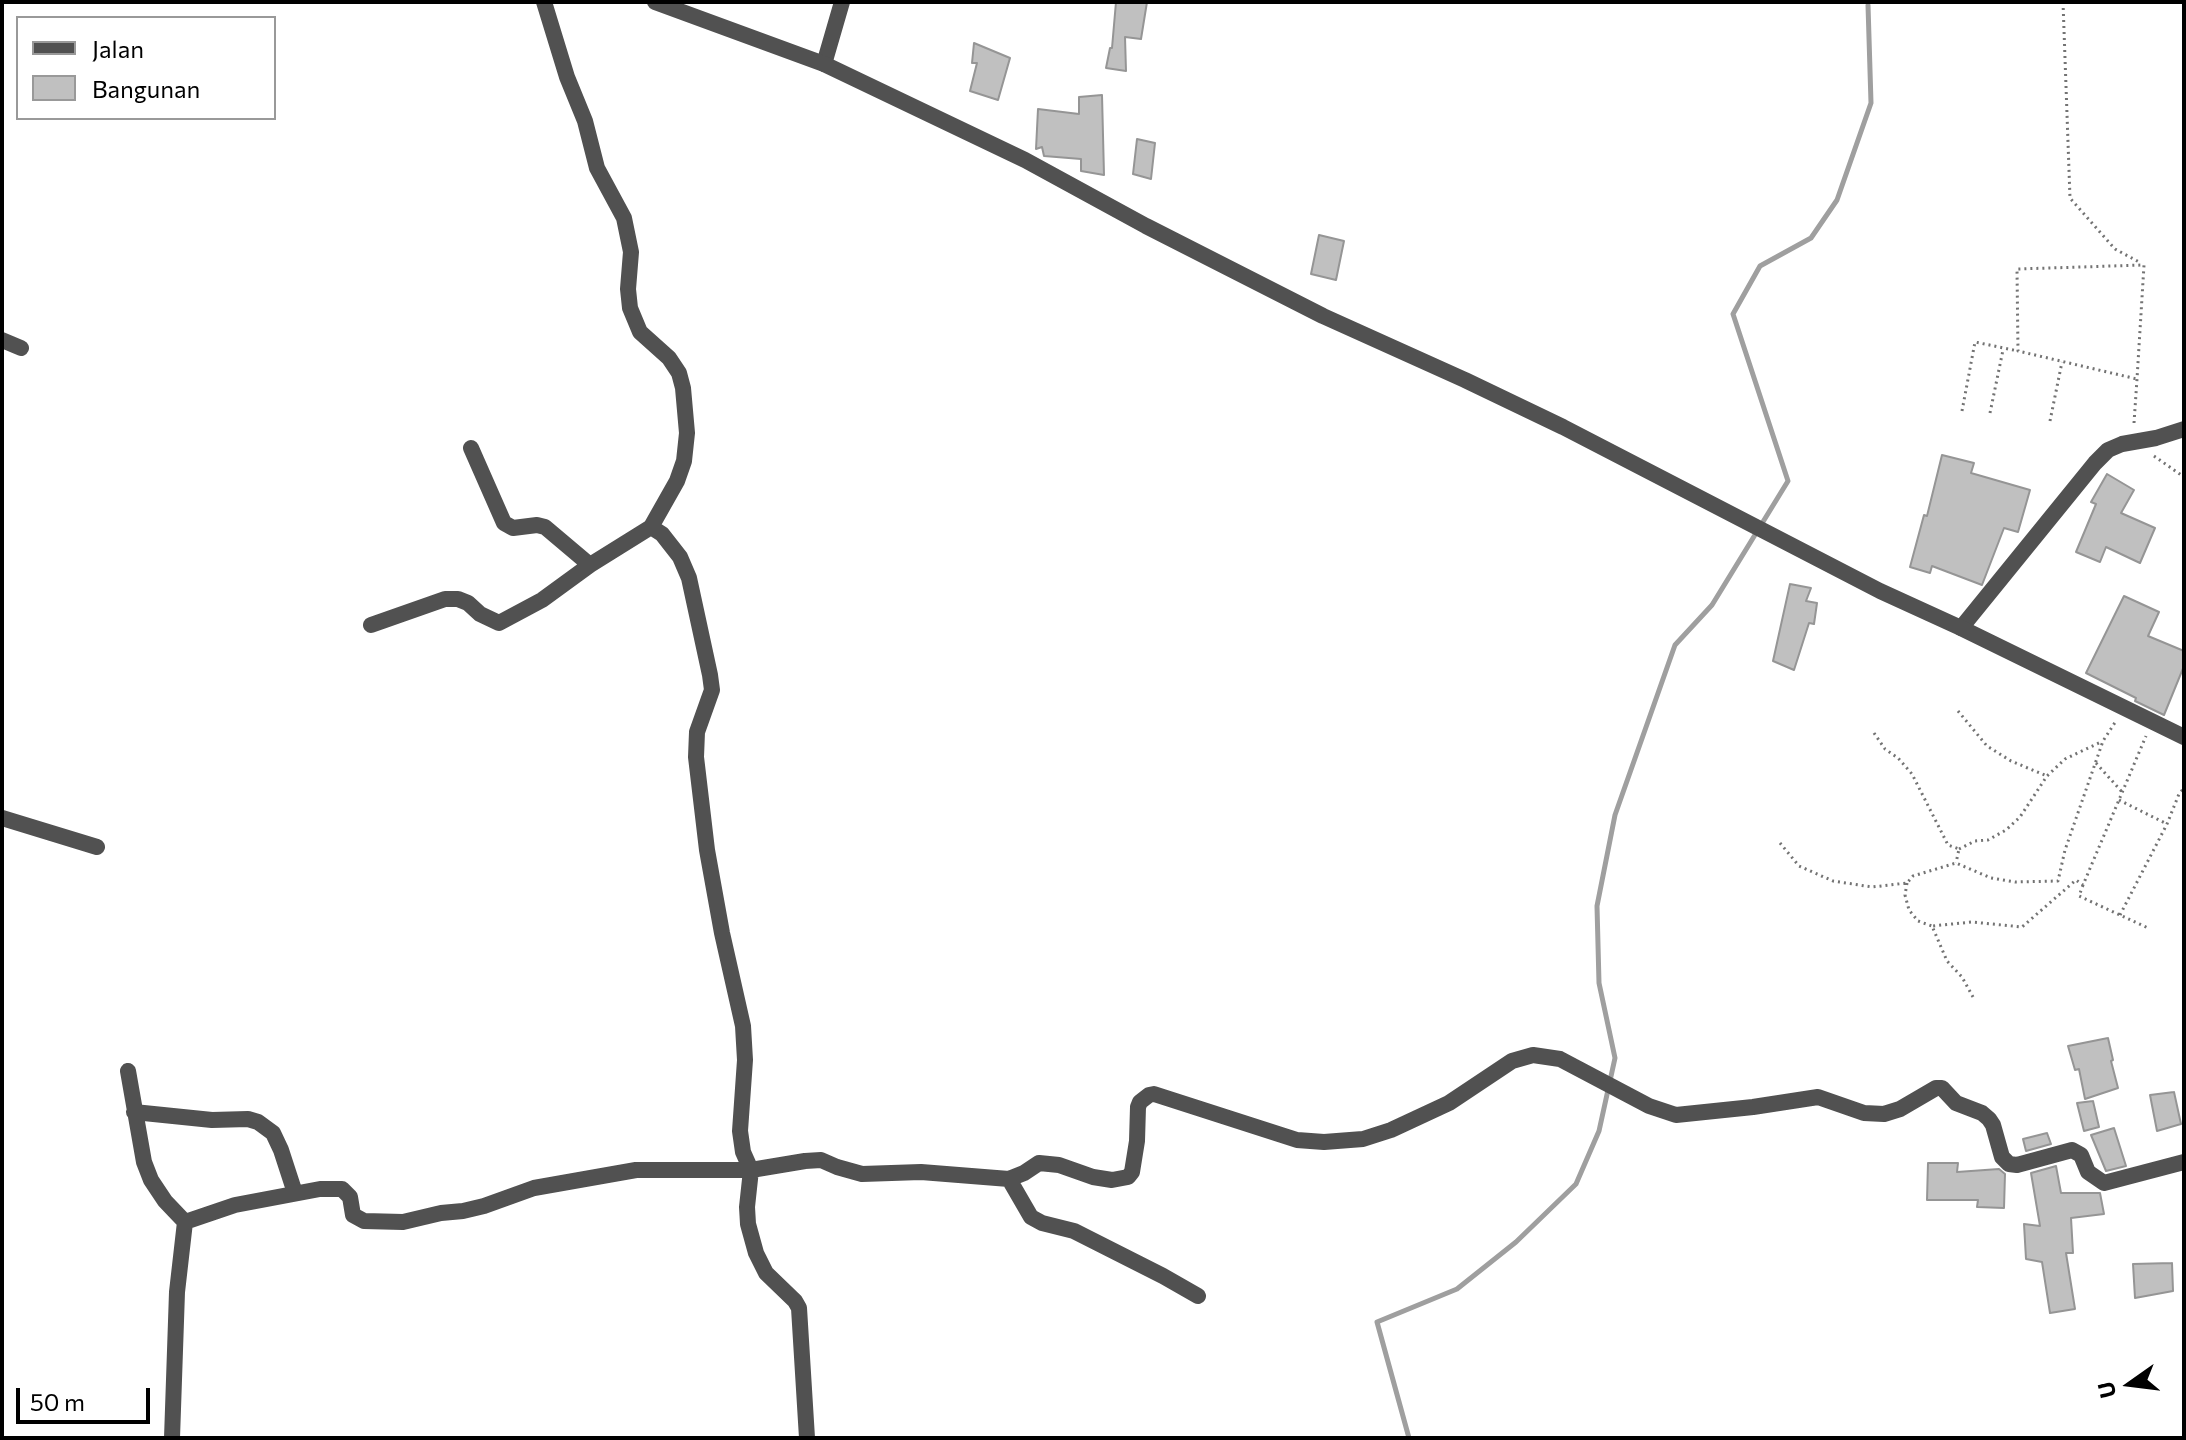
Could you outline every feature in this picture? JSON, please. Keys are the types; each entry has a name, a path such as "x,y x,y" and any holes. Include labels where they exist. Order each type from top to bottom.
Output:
{"street":[{"path":"371,625 445,599 468,603 480,614 499,623 542,600 651,527 677,481 684,461 687,433 679,373 669,358 646,340 630,308 631,252 624,218 597,168 585,121 567,77 544,2"},
{"path":"655,2 824,64 1025,160 1323,316 1563,427 1880,591 2184,737"},
{"path":"824,64 842,2"},
{"path":"2,340 21,348"},
{"path":"1961,628 2108,450 2184,429"},
{"path":"471,448 504,523 513,528 545,527 590,565"},
{"path":"651,527 662,534 680,557 689,578 712,690 697,732 696,757 707,850 743,1026 745,1060 740,1131 743,1152 751,1170 748,1224 756,1253 766,1273 799,1308 807,1438"},
{"path":"2,818 97,847"},
{"path":"185,1222 235,1205 330,1188 342,1189 350,1197 353,1215 364,1221 403,1222 484,1206 534,1188 636,1170 751,1170 821,1160 862,1174 921,1172 1009,1179 1039,1163 1059,1165 1112,1180 1128,1177 1132,1172 1138,1107 1149,1095 1154,1094 1297,1140 1324,1142 1363,1139 1391,1130 1449,1103 1512,1061 1533,1055 1560,1059 1649,1106 1676,1115 1818,1097 1864,1113 1884,1114 1900,1109 1936,1088 1942,1088 1956,1103 1989,1119 2002,1157 2009,1164 2017,1165 2072,1150 2081,1155 2088,1172 2104,1183 2184,1162"},
{"path":"128,1071 144,1162 165,1201 185,1222"},
{"path":"134,1112 258,1122 273,1133 295,1193"},
{"path":"1009,1179 1031,1217 1074,1231 1198,1296"},
{"path":"172,1438 177,1292 185,1222"}],"path":[{"path":"2063,2 2070,198 2115,249 2144,265"},
{"path":"2018,351 2017,269 2144,265"},
{"path":"2144,265 2133,441 2184,477"},
{"path":"1962,411 1975,342 2137,379"},
{"path":"1990,413 2003,348"},
{"path":"2050,421 2062,361"},
{"path":"2083,885 2076,880 2022,927 1972,922 1932,926 1918,921 1909,910 1905,895 1907,883 1913,876 1956,863 1991,878 2015,882 2058,881 2065,850 2103,741 2125,707"},
{"path":"1958,711 1987,746 2011,761 2047,776"},
{"path":"2148,928 2079,896 2152,721"},
{"path":"1874,733 1885,749 1912,774 1948,845 1959,849 1975,841 1988,840 2006,830 2020,817 2047,776 2065,759 2103,741"},
{"path":"2096,763 2122,792"},
{"path":"2120,915 2184,788"},
{"path":"2119,800 2167,824"},
{"path":"1780,843 1799,866 1833,881 1872,887 1907,883"},
{"path":"1956,863 1959,849"},
{"path":"1932,926 1947,961 1962,977 1973,997"}],"building":[{"path":"1116,2 1147,2 1141,39 1125,37 1126,71 1106,68 1112,48"},
{"path":"974,43 1010,58 998,100 970,91 977,63 972,63"},
{"path":"1102,95 1104,175 1081,171 1081,159 1044,156 1042,147 1036,149 1038,109 1079,114 1079,97"},
{"path":"1137,139 1155,143 1151,179 1133,174"},
{"path":"1319,235 1344,241 1336,280 1311,274"},
{"path":"1942,455 1974,463 1971,473 2030,490 2018,532 2004,528 1982,585 1932,566 1930,573 1910,567"},
{"path":"2107,474 2134,490 2121,513 2155,528 2140,563 2106,547 2100,562 2076,552 2096,504 2091,502"},
{"path":"1790,584 1811,588 1806,601 1817,603 1814,624 1809,623 1794,670 1773,661"},
{"path":"2124,596 2159,612 2148,636 2184,651 2184,666 2164,715 2086,673"},
{"path":"2108,1038 2118,1088 2085,1099 2079,1069 2075,1070 2068,1046"},
{"path":"2174,1092 2181,1124 2157,1131 2150,1095"},
{"path":"2093,1101 2099,1127 2084,1131 2077,1103"},
{"path":"2114,1128 2126,1166 2106,1171 2091,1135"},
{"path":"2047,1133 2051,1144 2026,1151 2023,1139"},
{"path":"1928,1163 1958,1163 1957,1172 1999,1169 2005,1174 2004,1208 1977,1207 1978,1200 1927,1200"},
{"path":"2056,1166 2061,1193 2100,1193 2104,1214 2071,1218 2073,1253 2066,1253 2075,1309 2050,1313 2042,1262 2026,1259 2024,1224 2040,1226 2031,1173"},
{"path":"2172,1263 2173,1291 2135,1298 2133,1264"}],"waterway":[{"path":"1409,1438 1377,1322 1457,1289 1516,1242 1576,1184 1599,1131 1615,1058 1599,983 1597,906 1615,815 1675,645 1712,605 1788,481 1733,314 1760,266 1811,238 1837,200 1871,103 1868,5"}]}
